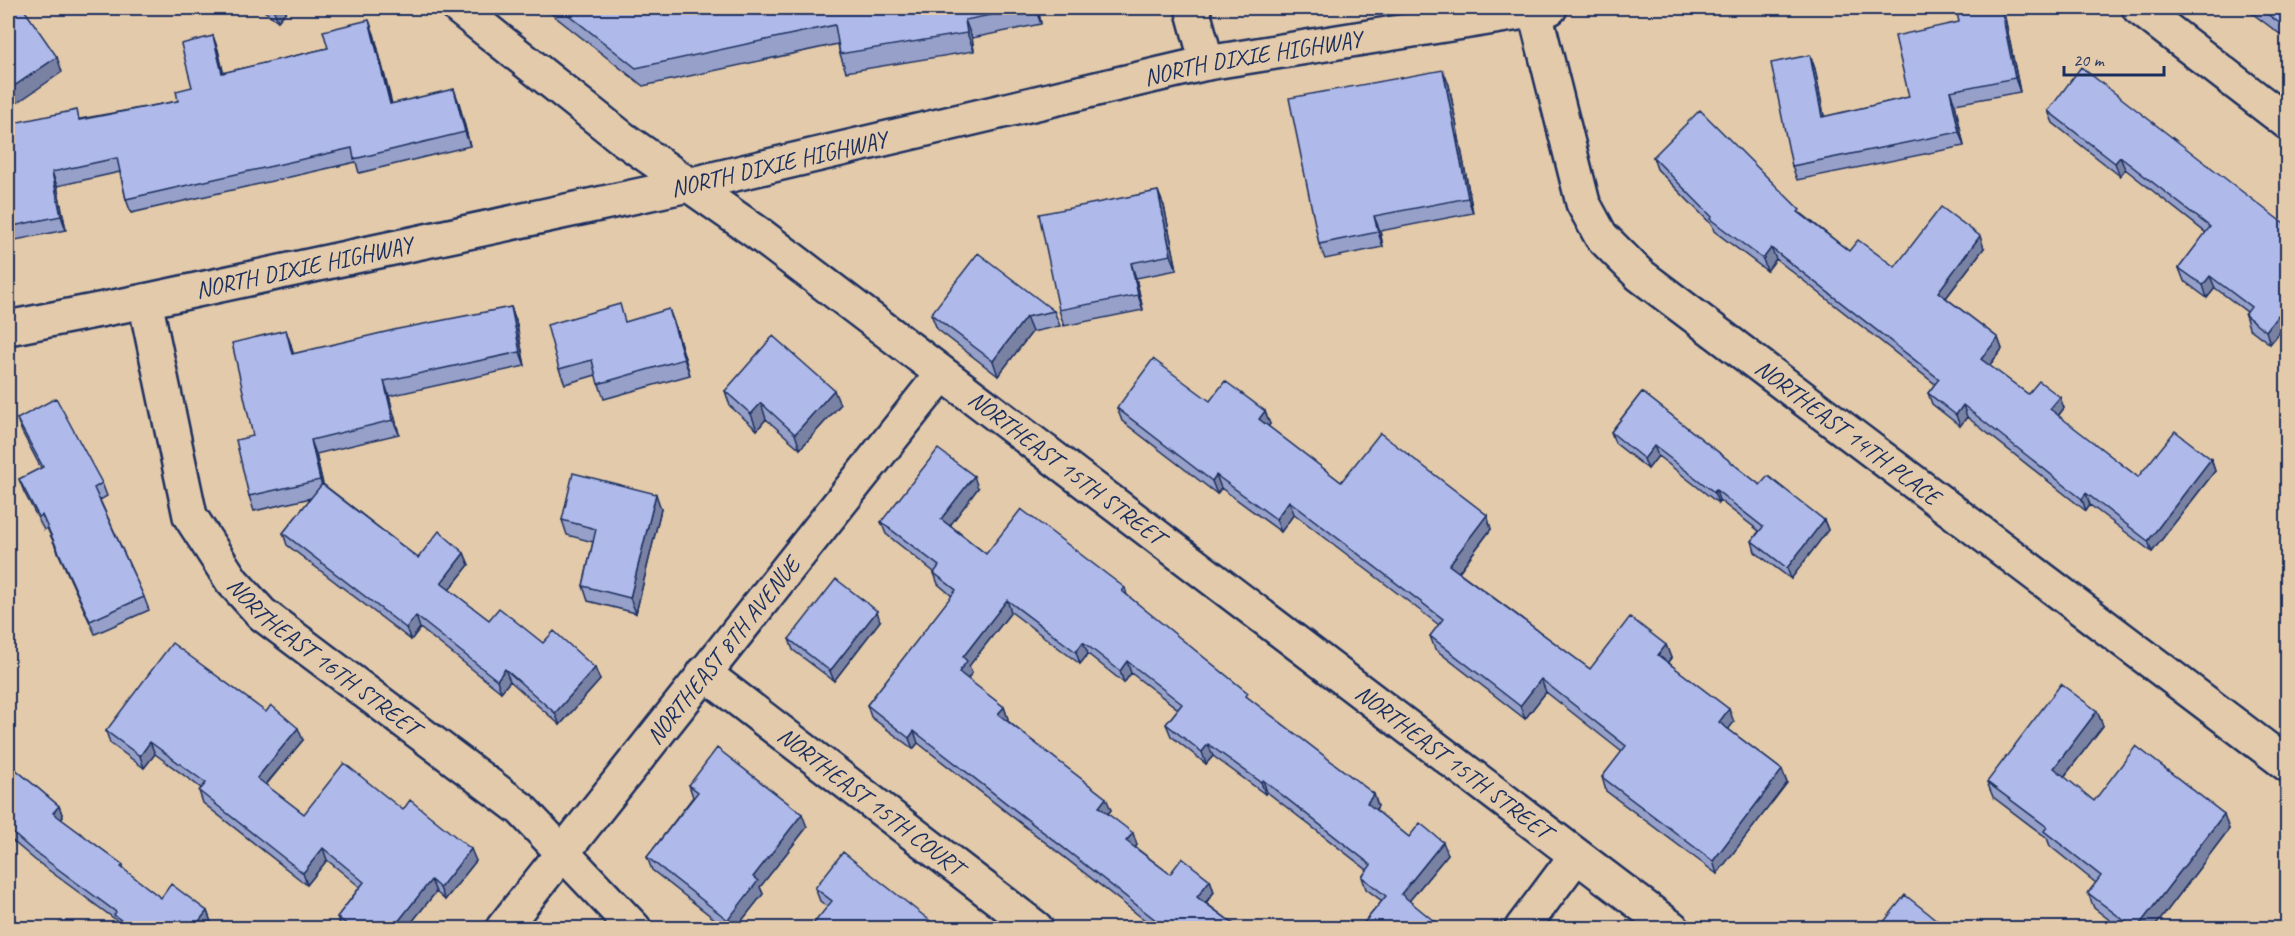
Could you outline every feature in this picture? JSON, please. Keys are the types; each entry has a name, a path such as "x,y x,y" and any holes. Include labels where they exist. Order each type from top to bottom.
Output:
{"street":[{"name":"NORTHEAST 15TH STREET","path":"459,8 622,138 759,234 1672,928"},
{"path":"1192,8 1207,63"},
{"path":"2139,8 2288,123"},
{"name":"NORTH DIXIE HIGHWAY","path":"8,328 146,301 688,184 1207,63 1543,10"},
{"name":"NORTHEAST 14TH PLACE","path":"1543,10 1584,203 1601,236 1632,267 2288,765"},
{"name":"NORTHEAST 16TH STREET","path":"146,301 190,516 232,581 262,615 521,809 562,855 634,928"},
{"name":"NORTHEAST 8TH AVENUE","path":"504,928 942,374"},
{"name":"NORTHEAST 15TH COURT","path":"704,673 1036,928"},
{"path":"1522,928 1576,856"}],"building":[{"path":"8,8 23,8 57,57 8,90"},
{"path":"560,8 1026,8 965,20 967,33 840,54 835,25 636,68"},
{"path":"1956,8 2001,8 2015,78 1950,91 1959,132 1792,166 1771,63 1810,55 1822,117 1909,97 1895,36 1959,22"},
{"path":"2259,8 2288,8 2288,29"},
{"path":"369,20 390,104 454,89 465,132 354,159 352,148 126,199 117,158 52,172 61,216 8,227 8,124 77,110 79,120 178,101 176,91 192,87 181,44 213,36 222,73 328,48 323,31"},
{"path":"2081,67 2288,227 2288,323 2278,315 2266,331 2245,315 2251,307 2210,276 2203,285 2179,268 2210,227 2120,157 2115,163 2048,111"},
{"path":"1443,70 1468,198 1374,216 1378,232 1319,244 1289,98"},
{"path":"1700,110 1800,210 1798,212 1849,251 1858,240 1895,267 1941,207 1980,236 1938,292 1998,338 1981,359 2028,394 2039,381 2060,397 2050,409 2138,477 2175,431 2211,459 2148,541 2086,493 2082,499 1963,405 1956,415 1928,393 1939,379 1771,248 1763,259 1710,219 1712,217 1653,157"},
{"path":"1158,191 1171,255 1131,263 1138,295 1059,310 1039,214"},
{"path":"978,253 1054,311 1026,317 993,361 931,314"},
{"path":"620,304 625,322 669,309 684,359 598,384 592,360 559,369 547,325"},
{"path":"511,307 520,352 384,381 393,420 311,440 320,480 249,496 236,440 253,436 232,343 286,330 292,354 398,329"},
{"path":"773,336 834,390 795,434 761,403 751,414 725,391"},
{"path":"1153,359 1210,401 1225,381 1265,411 1259,419 1341,482 1380,433 1487,515 1449,565 1590,669 1630,617 1666,645 1658,655 1729,709 1719,722 1782,770 1713,861 1602,777 1626,746 1541,679 1520,706 1430,636 1443,619 1289,501 1276,519 1216,475 1212,481 1117,408"},
{"path":"1642,392 1760,485 1768,476 1824,520 1787,568 1752,541 1763,527 1716,490 1714,492 1654,446 1644,459 1611,432"},
{"path":"56,398 102,483 94,488 144,597 90,621 42,515 39,517 19,479 43,467 17,419"},
{"path":"938,449 974,476 941,519 986,554 1021,509 1125,588 1122,591 1248,693 1246,696 1374,794 1367,803 1409,837 1420,823 1443,842 1401,894 1440,926 1438,928 1368,928 1363,924 1386,896 1362,877 1371,865 1263,780 1261,782 1208,744 1202,752 1166,724 1182,704 1127,661 1120,671 1083,642 1076,652 1007,600 963,657 967,661 959,672 1004,707 998,714 1106,798 1099,807 1133,833 1126,841 1170,874 1182,858 1210,880 1197,897 1239,928 1166,928 914,731 909,738 867,705 956,590 934,573 939,566 881,522"},
{"path":"573,473 656,494 630,598 583,586 596,529 562,520"},
{"path":"322,484 418,558 439,531 464,553 441,583 489,620 499,608 543,643 554,631 595,668 555,713 505,669 497,680 416,616 406,628 283,533"},
{"path":"836,579 877,611 830,671 789,639"},
{"path":"172,643 266,712 271,705 298,728 257,778 304,814 344,763 403,810 410,800 471,849 440,888 431,880 393,928 352,928 337,917 364,882 323,848 303,873 199,791 206,783 150,742 140,756 106,731"},
{"path":"2061,684 2097,711 2054,768 2094,801 2136,746 2224,814 2137,928 2088,893 2101,876 2044,831 2047,827 1987,782"},
{"path":"717,748 802,814 753,877 758,881 728,920 647,857 698,792 689,785"},
{"path":"8,763 59,806 53,813 123,865 121,867 161,898 171,884 207,911 199,921 209,928 132,928 114,915 116,912 31,849 8,829"},
{"path":"843,852 933,923 929,928 810,928 832,901 815,888"},
{"path":"1905,895 1947,928 1879,928"}]}
